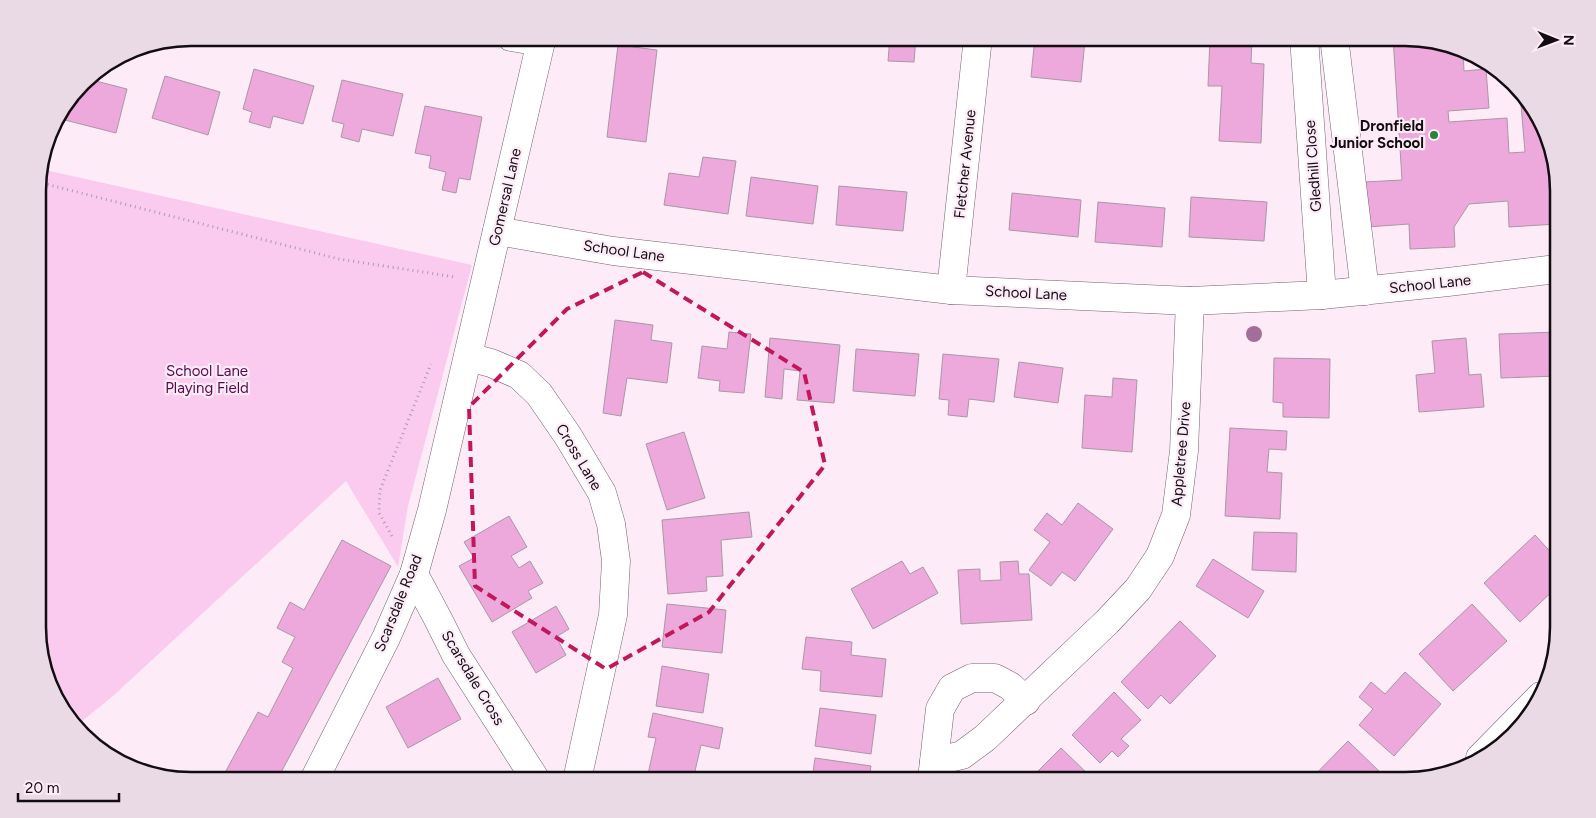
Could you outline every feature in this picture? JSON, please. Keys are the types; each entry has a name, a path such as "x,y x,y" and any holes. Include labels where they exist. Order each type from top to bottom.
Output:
{"street":[{"name":"Fletcher Avenue","path":"951,290 977,46"},
{"name":"Gledhill Close","path":"1305,46 1322,295"},
{"path":"1335,46 1365,291"},
{"name":"Gomersal Lane","path":"468,357 540,47"},
{"name":"School Lane","path":"498,231 612,251 951,290 1190,301 1322,295 1550,270"},
{"name":"Appletree Drive","path":"933,771 985,738 1026,701 1138,589 1160,556 1176,515 1184,451 1190,301"},
{"name":"Scarsdale Road","path":"318,772 386,638 414,574 432,510 468,357"},
{"name":"Cross Lane","path":"468,357 491,363 519,375 538,394 568,436 602,493 611,524 616,561 613,615 579,772"},
{"name":"Scarsdale Cross","path":"414,574 456,655 531,772"},
{"name":"Appletree Drive","path":"933,771 940,709 952,688 972,678 995,678 1010,686 1026,701"}],"path":[{"path":"47,184 339,259 456,278"}],"highlighted area":[{"path":"643,272 804,372 825,465 709,612 606,669 475,586 469,407 567,309"}],"green space":[{"name":"School Lane Playing Field","path":"47,170 472,265 408,506 398,567 346,481 113,696 82,721 76,715 57,682 47,646"}],"building":[{"path":"889,46 915,46 914,62 888,61"},
{"path":"1034,46 1084,46 1081,82 1031,77"},
{"path":"1210,46 1252,46 1251,63 1264,64 1261,143 1219,141 1222,86 1208,86"},
{"path":"1394,46 1424,47 1442,51 1463,58 1464,71 1482,69 1486,72 1489,108 1448,111 1449,122 1507,118 1509,153 1525,152 1521,105 1530,119 1539,136 1549,172 1550,224 1509,227 1508,201 1469,204 1454,227 1455,247 1410,249 1409,224 1367,227 1364,182 1402,180"},
{"path":"618,47 657,50 646,142 607,137"},
{"path":"254,69 314,86 303,124 273,116 270,128 249,122 252,112 243,109"},
{"path":"165,76 220,92 208,135 152,118"},
{"path":"342,80 403,94 393,136 362,129 359,142 341,137 344,124 332,121"},
{"path":"97,81 127,89 116,133 65,120 76,103"},
{"path":"425,106 482,117 470,180 459,178 456,193 442,190 446,172 429,168 431,156 415,153"},
{"path":"703,157 736,161 728,214 664,205 669,173 699,177"},
{"path":"751,177 818,186 813,224 746,216"},
{"path":"839,186 907,192 903,231 836,225"},
{"path":"1012,193 1081,200 1078,237 1009,230"},
{"path":"1191,197 1267,202 1264,241 1189,237"},
{"path":"1098,202 1165,208 1162,247 1095,242"},
{"path":"615,320 653,325 651,340 672,343 667,383 627,378 621,416 603,413"},
{"path":"729,332 751,334 744,393 719,391 720,381 698,378 702,346 727,349"},
{"path":"1550,332 1550,376 1501,378 1499,334"},
{"path":"770,338 840,345 834,403 797,400 800,371 784,369 782,399 765,397"},
{"path":"1466,338 1469,375 1481,374 1484,407 1419,412 1416,375 1435,373 1432,341"},
{"path":"856,349 919,354 915,396 853,391"},
{"path":"943,354 999,359 994,402 969,399 967,417 948,415 949,400 939,399"},
{"path":"1274,358 1330,359 1329,418 1283,417 1283,403 1273,402"},
{"path":"1019,362 1063,368 1058,403 1014,397"},
{"path":"1113,378 1137,380 1132,452 1082,448 1085,395 1112,397"},
{"path":"1230,428 1287,431 1286,450 1269,449 1267,472 1282,473 1280,519 1225,516"},
{"path":"684,432 705,498 667,510 646,444"},
{"path":"1078,503 1113,529 1075,581 1062,572 1051,586 1029,570 1050,542 1034,530 1047,513 1062,525"},
{"path":"749,512 752,537 721,540 723,576 706,577 707,591 668,594 662,520"},
{"path":"509,516 527,547 511,556 519,568 530,561 543,583 528,591 532,598 492,622 459,566 474,558 464,542"},
{"path":"1254,532 1297,533 1296,572 1252,570"},
{"path":"1535,535 1550,551 1550,594 1520,622 1484,583"},
{"path":"342,540 391,566 281,772 225,772 258,712 268,717 293,668 282,662 295,637 277,628 290,602 304,610"},
{"path":"1213,559 1264,591 1248,618 1196,586"},
{"path":"902,561 910,574 923,567 938,593 873,629 851,589"},
{"path":"1018,561 1019,574 1029,574 1032,620 961,624 958,570 980,569 980,581 1001,580 1000,562"},
{"path":"667,604 726,610 722,653 662,647"},
{"path":"1472,604 1507,641 1453,691 1419,654"},
{"path":"556,606 569,629 556,637 566,655 536,673 512,632"},
{"path":"1180,621 1216,656 1170,704 1161,695 1148,709 1121,682"},
{"path":"806,637 852,642 851,655 886,659 882,697 820,691 821,671 802,669"},
{"path":"662,666 709,674 703,713 656,706"},
{"path":"1405,672 1441,704 1394,756 1359,725 1373,709 1359,697 1371,682 1385,694"},
{"path":"438,678 461,719 408,748 386,707"},
{"path":"1114,692 1141,720 1121,739 1129,746 1118,757 1112,751 1100,763 1072,735"},
{"path":"820,708 876,715 871,754 815,746"},
{"path":"653,713 723,728 719,749 701,745 695,772 649,772 656,738 648,737"},
{"path":"1348,741 1379,771 1319,771"},
{"path":"1061,748 1085,771 1038,771"},
{"path":"815,758 871,766 870,771 813,771"}],"place":[{"name":"Dronfield Junior School","path":"1434,135"}]}
